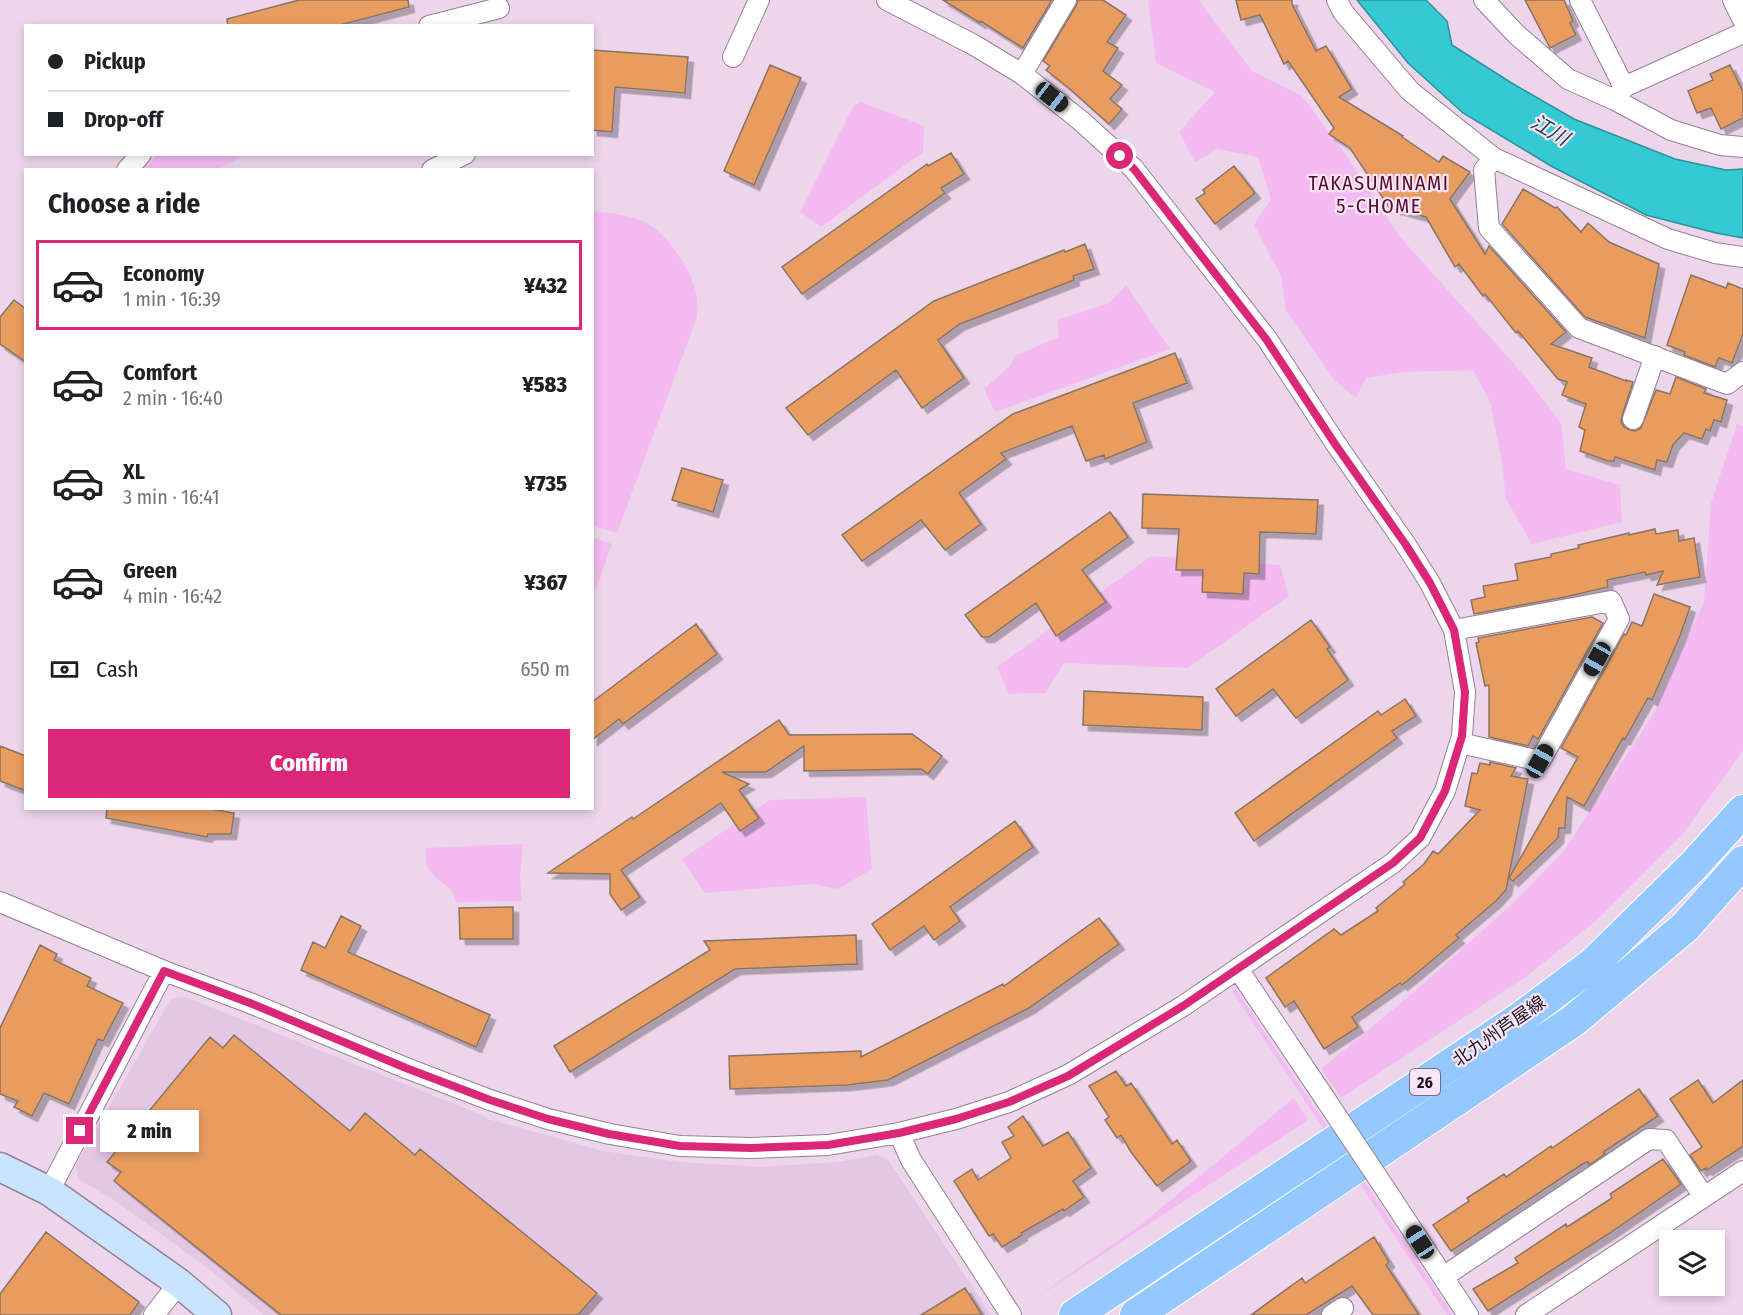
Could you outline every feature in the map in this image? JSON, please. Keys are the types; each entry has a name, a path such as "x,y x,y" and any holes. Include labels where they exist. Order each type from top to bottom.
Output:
{"main road":[{"name":"北九州芦屋線","path":"1075,1315 1512,1023 1594,963 1693,866 1743,811"},
{"name":"北九州芦屋線","path":"1136,1315 1572,1021 1685,927 1743,862"}],"street":[{"path":"733,57 759,0"},
{"path":"0,902 164,971 250,1003 406,1068 548,1119 609,1134 680,1146 751,1148 828,1145 899,1133 956,1119 1009,1102 1068,1076 1183,1006 1238,969 1393,863 1420,838 1445,791 1462,736 1465,692 1454,630 1430,583 1406,545 1335,444 1266,339 1134,169 1080,120 1022,74 974,45 887,0"},
{"path":"1022,74 1066,0"},
{"path":"1337,0 1343,12 1410,91 1494,158 1668,239 1715,253 1743,257"},
{"path":"1484,0 1516,34 1568,79 1620,93 1671,130 1720,145 1743,147"},
{"path":"1580,0 1620,93"},
{"path":"1733,0 1743,20"},
{"path":"438,24 499,11"},
{"path":"1620,93 1743,33"},
{"path":"129,168 139,156"},
{"path":"436,168 461,156"},
{"path":"1494,158 1484,170 1489,228 1579,328 1727,384 1743,372"},
{"path":"1633,419 1655,356"},
{"path":"1454,630 1611,601 1619,619 1540,761 1460,742"},
{"path":"1238,969 1468,1315"},
{"path":"49,1191 164,971"},
{"path":"899,1133 911,1160 1011,1315"},
{"path":"1443,1276 1649,1139 1666,1140 1704,1197"},
{"path":"0,1167 49,1191 179,1283 217,1315"},
{"path":"1526,1315 1743,1171"},
{"path":"154,1315 179,1283"}],"shaded area":[{"path":"1148,0 1200,0 1252,71 1302,96 1343,151 1400,237 1525,376 1561,423 1566,469 1620,485 1622,522 1532,544 1506,499 1502,462 1490,402 1473,370 1404,372 1366,378 1356,398 1336,382 1286,311 1281,276 1254,225 1271,199 1258,157 1217,149 1195,162 1179,132 1215,92 1156,63"},
{"path":"861,102 924,126 923,152 821,227 800,212 854,105"},
{"path":"157,156 243,156 221,168 143,168"},
{"path":"594,211 618,214 652,226 678,254 691,277 697,301 697,317 617,533 594,526"},
{"path":"1126,285 1170,349 995,412 984,389 1011,365 1014,356 1059,337 1057,320 1109,303"},
{"path":"1737,424 1743,426 1743,751 1682,835 1598,919 1527,976 1341,1098 1321,1069 1414,992 1511,905 1563,852 1654,713 1704,601 1711,503"},
{"path":"594,539 612,544 594,593"},
{"path":"1151,556 1280,565 1289,596 1188,668 1064,663 1045,693 1009,694 997,667"},
{"path":"866,797 872,869 838,889 813,884 705,893 682,859 770,800"},
{"path":"523,844 520,878 522,901 456,902 451,890 427,867 425,848"},
{"path":"1235,988 1453,1315 1447,1315 1232,991"},
{"path":"185,997 488,1119 603,1151 679,1162 758,1167 837,1162 877,1155 888,1160 991,1315 264,1315 209,1269 114,1200 78,1179 76,1165 171,999"},
{"path":"1294,1098 1308,1120 1030,1302 1143,1223"}],"water":[{"name":"江川","path":"1357,0 1426,0 1447,21 1452,45 1574,119 1675,159 1726,170 1743,169 1743,238 1646,215 1551,166 1463,113 1408,63"}],"building":[{"path":"299,0 408,0 409,7 344,24 228,24 227,19"},
{"path":"943,0 1052,0 1023,48"},
{"path":"1078,0 1103,0 1126,15 1107,42 1118,48 1103,71 1122,85 1110,99 1122,109 1109,124 1046,70 1050,66 1043,61"},
{"path":"1236,0 1292,0 1316,51 1326,46 1352,89 1339,97 1403,136 1439,162 1443,156 1470,172 1450,199 1485,254 1489,246 1566,332 1551,344 1592,358 1589,367 1633,382 1622,416 1621,422 1624,427 1635,431 1641,428 1656,390 1670,394 1676,377 1706,389 1704,393 1727,400 1721,422 1714,420 1710,431 1706,429 1702,439 1684,433 1673,445 1667,462 1657,460 1655,470 1615,457 1614,461 1608,461 1580,451 1585,430 1579,427 1586,404 1562,395 1567,382 1558,379 1518,331 1516,333 1485,294 1483,296 1459,264 1455,267 1426,217 1389,207 1350,148 1329,134 1334,128 1288,61 1284,64 1260,15 1241,20"},
{"path":"1525,0 1564,0 1576,35 1550,48"},
{"path":"594,50 688,57 685,93 615,87 612,132 594,130"},
{"path":"770,65 801,78 754,185 724,171"},
{"path":"1730,65 1743,92 1743,118 1721,129 1711,108 1697,113 1688,91 1713,80 1710,74"},
{"path":"951,153 964,174 941,188 945,193 802,294 782,267 927,164 928,166"},
{"path":"1234,166 1255,193 1215,224 1196,199 1205,193 1203,190"},
{"path":"1523,189 1555,208 1557,207 1581,232 1588,223 1609,242 1659,264 1645,338 1585,317 1502,224"},
{"path":"1085,244 1094,269 1073,276 1074,280 960,324 938,340 964,378 922,408 896,370 808,435 786,408 934,301 1064,250 1065,252"},
{"path":"1691,275 1726,288 1728,283 1743,289 1743,334 1732,363 1719,358 1715,367 1684,355 1685,352 1667,345"},
{"path":"14,300 24,308 24,361 0,344 0,317"},
{"path":"1175,353 1187,383 1133,403 1147,442 1105,459 1104,455 1086,461 1072,426 1001,453 1006,459 959,493 981,524 945,550 921,520 862,561 842,535 1013,414"},
{"path":"682,468 723,480 713,512 672,500"},
{"path":"1143,494 1318,500 1316,534 1260,532 1259,574 1244,573 1243,594 1202,592 1203,570 1176,570 1179,529 1142,528"},
{"path":"1110,512 1128,537 1082,570 1106,602 1056,636 1036,603 989,637 982,637 965,615"},
{"path":"1655,529 1656,534 1678,530 1679,541 1694,538 1700,577 1657,585 1663,571 1646,575 1645,572 1607,580 1608,587 1474,614 1471,600 1485,597 1483,586 1518,580 1515,564 1551,557 1551,554 1579,548 1578,545"},
{"path":"1654,594 1690,607 1652,700 1648,698 1584,806 1567,797 1565,828 1559,828 1558,838 1513,881 1509,878 1578,757 1561,748 1624,634 1626,635 1632,622 1642,626"},
{"path":"1592,617 1603,623 1538,739 1533,736 1528,746 1489,737 1489,685 1485,686 1476,643 1479,642 1478,638"},
{"path":"1311,620 1330,647 1327,649 1348,680 1296,718 1273,689 1236,716 1216,689"},
{"path":"696,624 717,654 623,724 619,719 594,738 594,700"},
{"path":"1084,691 1203,697 1202,730 1083,725"},
{"path":"1405,699 1416,716 1392,731 1397,738 1254,841 1235,813 1378,711 1381,715"},
{"path":"779,720 789,735 912,734 942,756 928,774 921,769 804,771 804,746 766,772 722,772 749,784 739,790 759,818 740,831 721,803 621,870 640,897 621,910 610,894 610,874 548,873 632,817 633,819"},
{"path":"0,746 24,755 24,790 0,781"},
{"path":"1490,762 1516,768 1511,776 1528,779 1506,890 1456,935 1459,938 1417,973 1352,1017 1358,1027 1324,1049 1294,1001 1285,1007 1266,978 1334,929 1341,935 1378,911 1376,908 1405,884 1403,882 1424,864 1433,851 1438,854 1480,810 1465,806 1472,773 1477,774 1480,763 1490,765"},
{"path":"107,810 217,810 234,813 231,834 208,834 207,837 106,818"},
{"path":"1015,821 1033,847 950,907 960,921 934,940 924,926 890,950 872,924"},
{"path":"513,907 513,939 460,939 459,908"},
{"path":"341,916 361,926 348,952 490,1015 476,1047 301,970 313,942 325,948"},
{"path":"1099,918 1119,944 1029,1008 888,1080 847,1085 730,1089 729,1056 861,1051 861,1057 1003,984 1004,986"},
{"path":"856,935 857,964 735,969 570,1072 554,1046 710,950 704,941"},
{"path":"40,945 57,954 54,960 91,978 87,986 123,1003 103,1041 98,1039 69,1104 44,1093 32,1116 14,1107 18,1101 0,1094 0,1028"},
{"path":"234,1035 350,1131 365,1113 415,1155 420,1149 597,1293 578,1315 281,1315 114,1181 121,1172 107,1162 210,1037 223,1048"},
{"path":"1116,1071 1126,1086 1131,1083 1172,1144 1177,1140 1191,1161 1157,1186 1121,1135 1117,1138 1105,1120 1109,1117 1089,1086"},
{"path":"1698,1080 1713,1103 1743,1080 1743,1146 1707,1170 1706,1168 1701,1171 1690,1155 1702,1147 1670,1099"},
{"path":"1639,1089 1658,1116 1603,1152 1605,1154 1589,1165 1588,1162 1584,1163 1451,1251 1433,1225 1469,1201 1467,1198 1504,1174 1506,1177 1551,1146 1552,1148"},
{"path":"1023,1116 1043,1146 1068,1132 1091,1168 1073,1181 1084,1197 1064,1211 1063,1209 1021,1233 1022,1235 1002,1247 993,1234 989,1236 954,1181 972,1169 978,1180 1011,1158 1002,1142 1014,1136 1008,1127"},
{"path":"1663,1159 1681,1184 1610,1233 1488,1311 1473,1289 1518,1263 1515,1258 1566,1224 1567,1227 1612,1198 1610,1194"},
{"path":"46,1232 139,1302 130,1315 0,1315 0,1294"},
{"path":"1374,1237 1389,1262 1386,1265 1419,1315 1373,1315 1352,1286 1306,1315 1251,1315 1302,1278 1305,1283"},
{"path":"965,1288 982,1315 921,1315"}],"district":[{"name":"TAKASUMINAMI 5-CHOME","path":"1379,194"}],"route":[{"path":"80,1131 164,971 250,1003 406,1068 490,1100 548,1119 609,1134 680,1146 751,1148 828,1145 899,1133 956,1119 1009,1102 1068,1076 1183,1006 1393,863 1420,838 1445,791 1462,736 1465,692 1454,630 1430,583 1406,545 1335,444 1266,339 1134,169 1120,156"}]}
